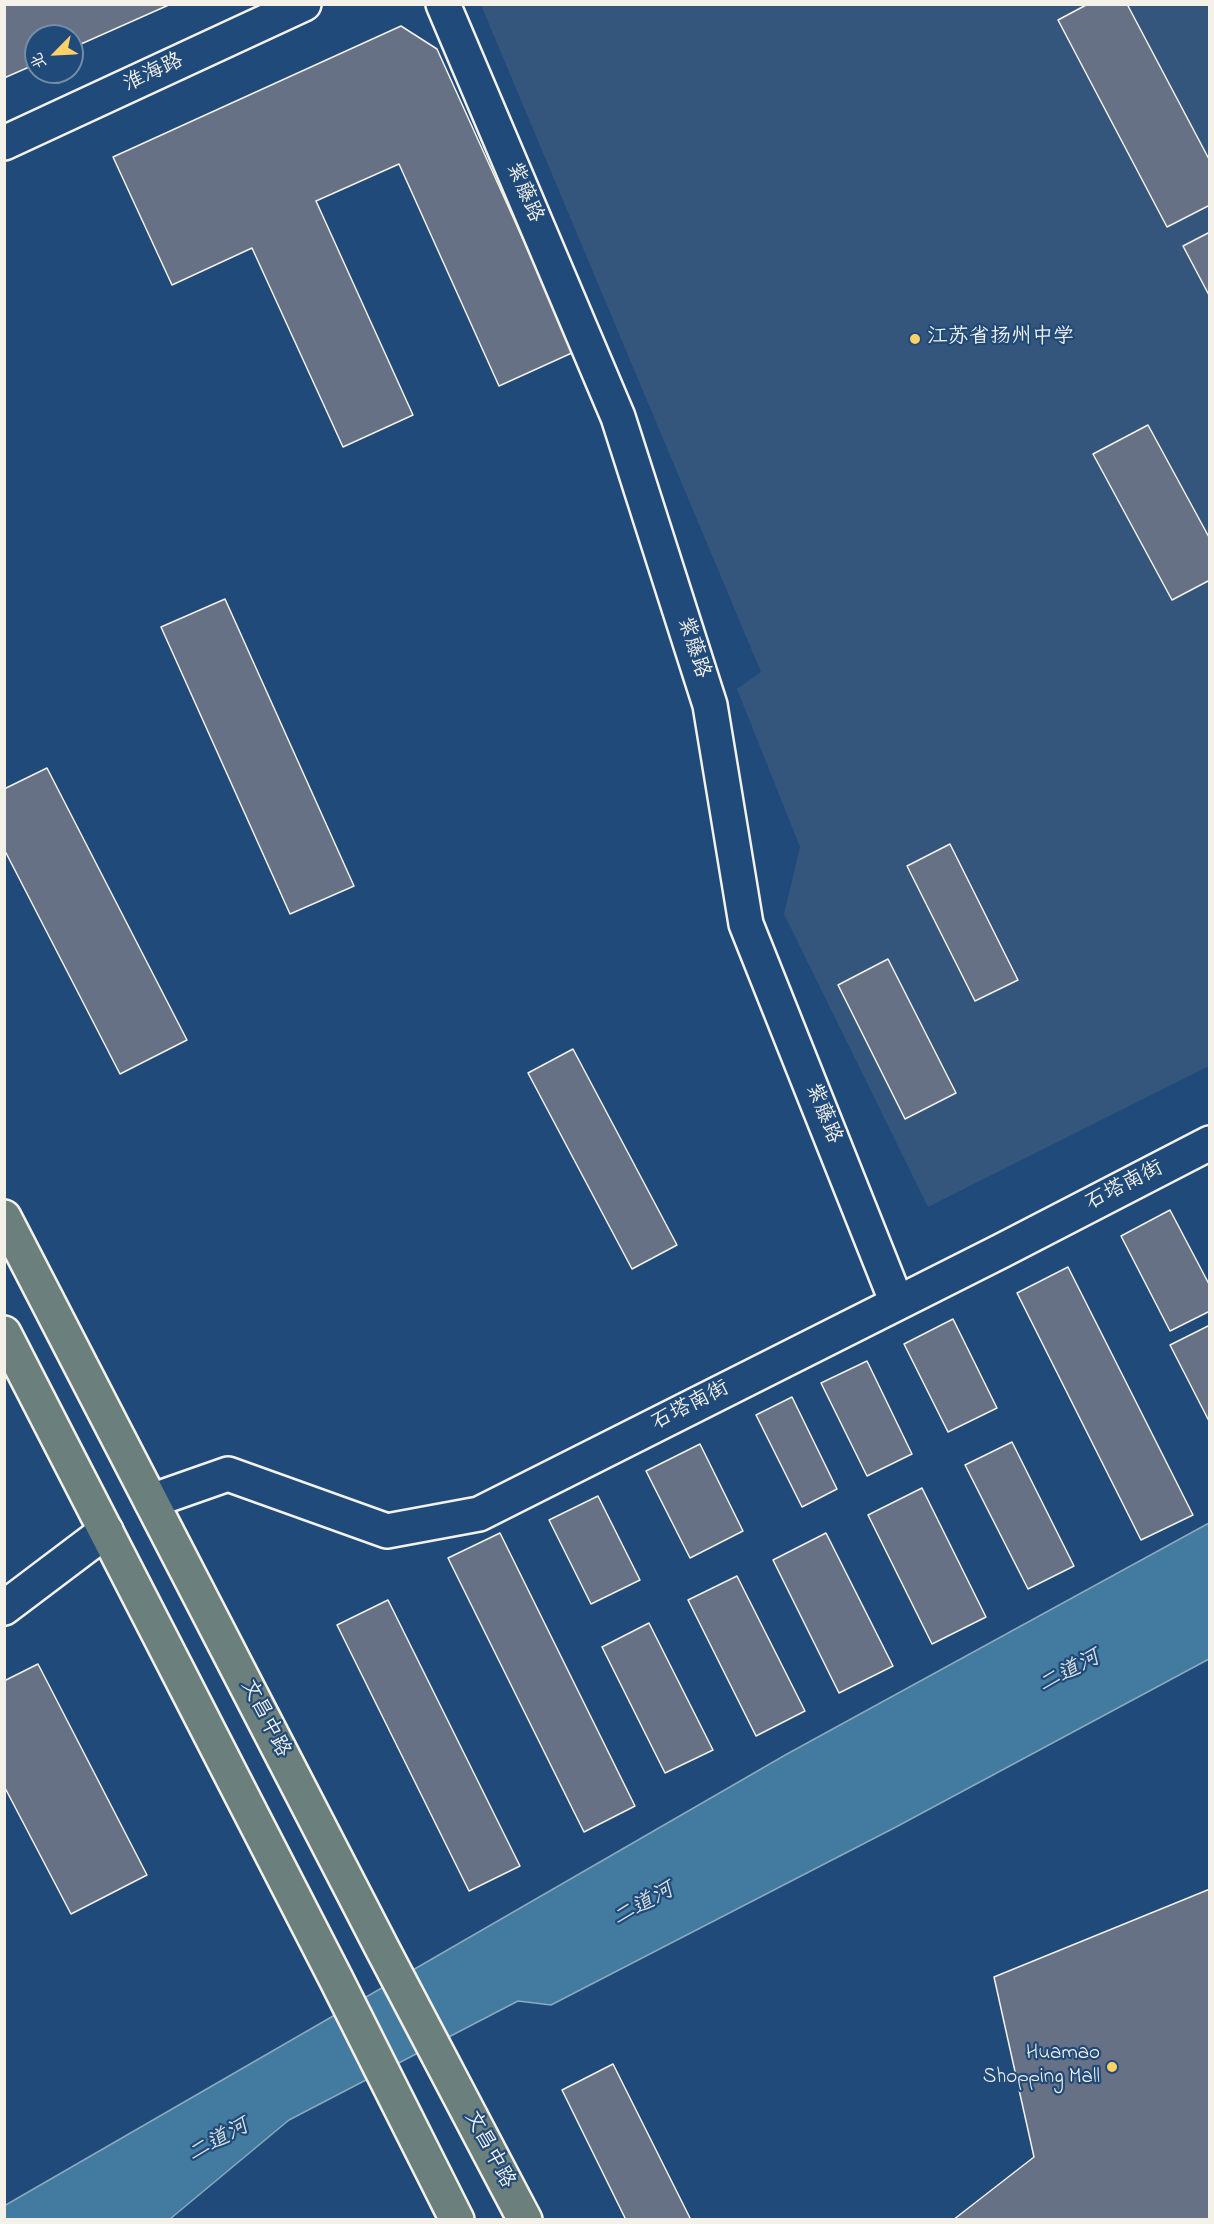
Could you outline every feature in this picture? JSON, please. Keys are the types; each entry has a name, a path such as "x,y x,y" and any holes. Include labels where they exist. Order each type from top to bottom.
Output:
{"main road":[{"name":"文昌中路","path":"4,1217 525,2220"},
{"path":"4,1333 335,1977 457,2220"}],"street":[{"name":"淮海路","path":"4,143 304,4"},
{"name":"紫藤路","path":"443,4 618,417 710,705 746,924 897,1304"},
{"name":"石塔南街","path":"151,1501 228,1474 387,1531 479,1514 897,1304 1209,1143"},
{"path":"4,1608 106,1530"}],"shaded area":[{"name":"江苏省扬州中学","path":"481,5 1209,5 1209,1066 928,1207 784,914 800,847 737,689 761,672"}],"water":[{"name":"二道河","path":"1209,1523 1209,1659 896,1827 551,2005 518,2001 289,2120 170,2219 5,2219 4,2206 787,1754"}],"building":[{"path":"4,4 171,4 84,43 84,24 24,24 24,69 4,78"},
{"path":"1088,4 1127,4 1210,161 1210,205 1167,227 1058,20"},
{"path":"401,26 437,49 574,352 499,386 399,164 316,201 413,415 343,447 252,248 172,285 113,157"},
{"path":"1210,232 1210,297 1183,246"},
{"path":"1148,425 1210,539 1210,580 1172,600 1093,454"},
{"path":"225,599 354,886 290,914 161,627"},
{"path":"47,768 187,1040 120,1074 4,849 4,789"},
{"path":"950,844 1018,980 975,1001 907,866"},
{"path":"888,959 956,1093 905,1119 838,985"},
{"path":"573,1049 677,1245 632,1269 528,1073"},
{"path":"1170,1210 1210,1286 1210,1311 1170,1331 1121,1236"},
{"path":"1068,1267 1193,1515 1141,1540 1017,1293"},
{"path":"953,1319 997,1408 948,1432 904,1344"},
{"path":"1210,1325 1210,1423 1170,1345"},
{"path":"867,1361 912,1454 867,1476 821,1383"},
{"path":"792,1397 837,1489 802,1507 756,1415"},
{"path":"1012,1442 1074,1566 1028,1589 965,1465"},
{"path":"700,1444 743,1531 690,1558 646,1471"},
{"path":"922,1488 986,1617 932,1644 868,1515"},
{"path":"598,1496 640,1580 591,1604 549,1520"},
{"path":"500,1533 635,1806 584,1832 448,1558"},
{"path":"826,1533 893,1666 839,1693 773,1560"},
{"path":"737,1576 805,1711 756,1736 688,1600"},
{"path":"388,1600 520,1866 469,1891 337,1625"},
{"path":"649,1623 713,1750 665,1773 602,1647"},
{"path":"38,1664 147,1875 71,1914 4,1786 4,1681"},
{"name":"Huamao Shopping Mall","path":"1210,1889 1210,2220 953,2220 1034,2157 994,1977"},
{"path":"613,2064 691,2220 626,2220 562,2090"}],"place":[{"name":"江苏省扬州中学","path":"915,339"},
{"name":"Huamao Shopping Mall","path":"1112,2067"}]}
